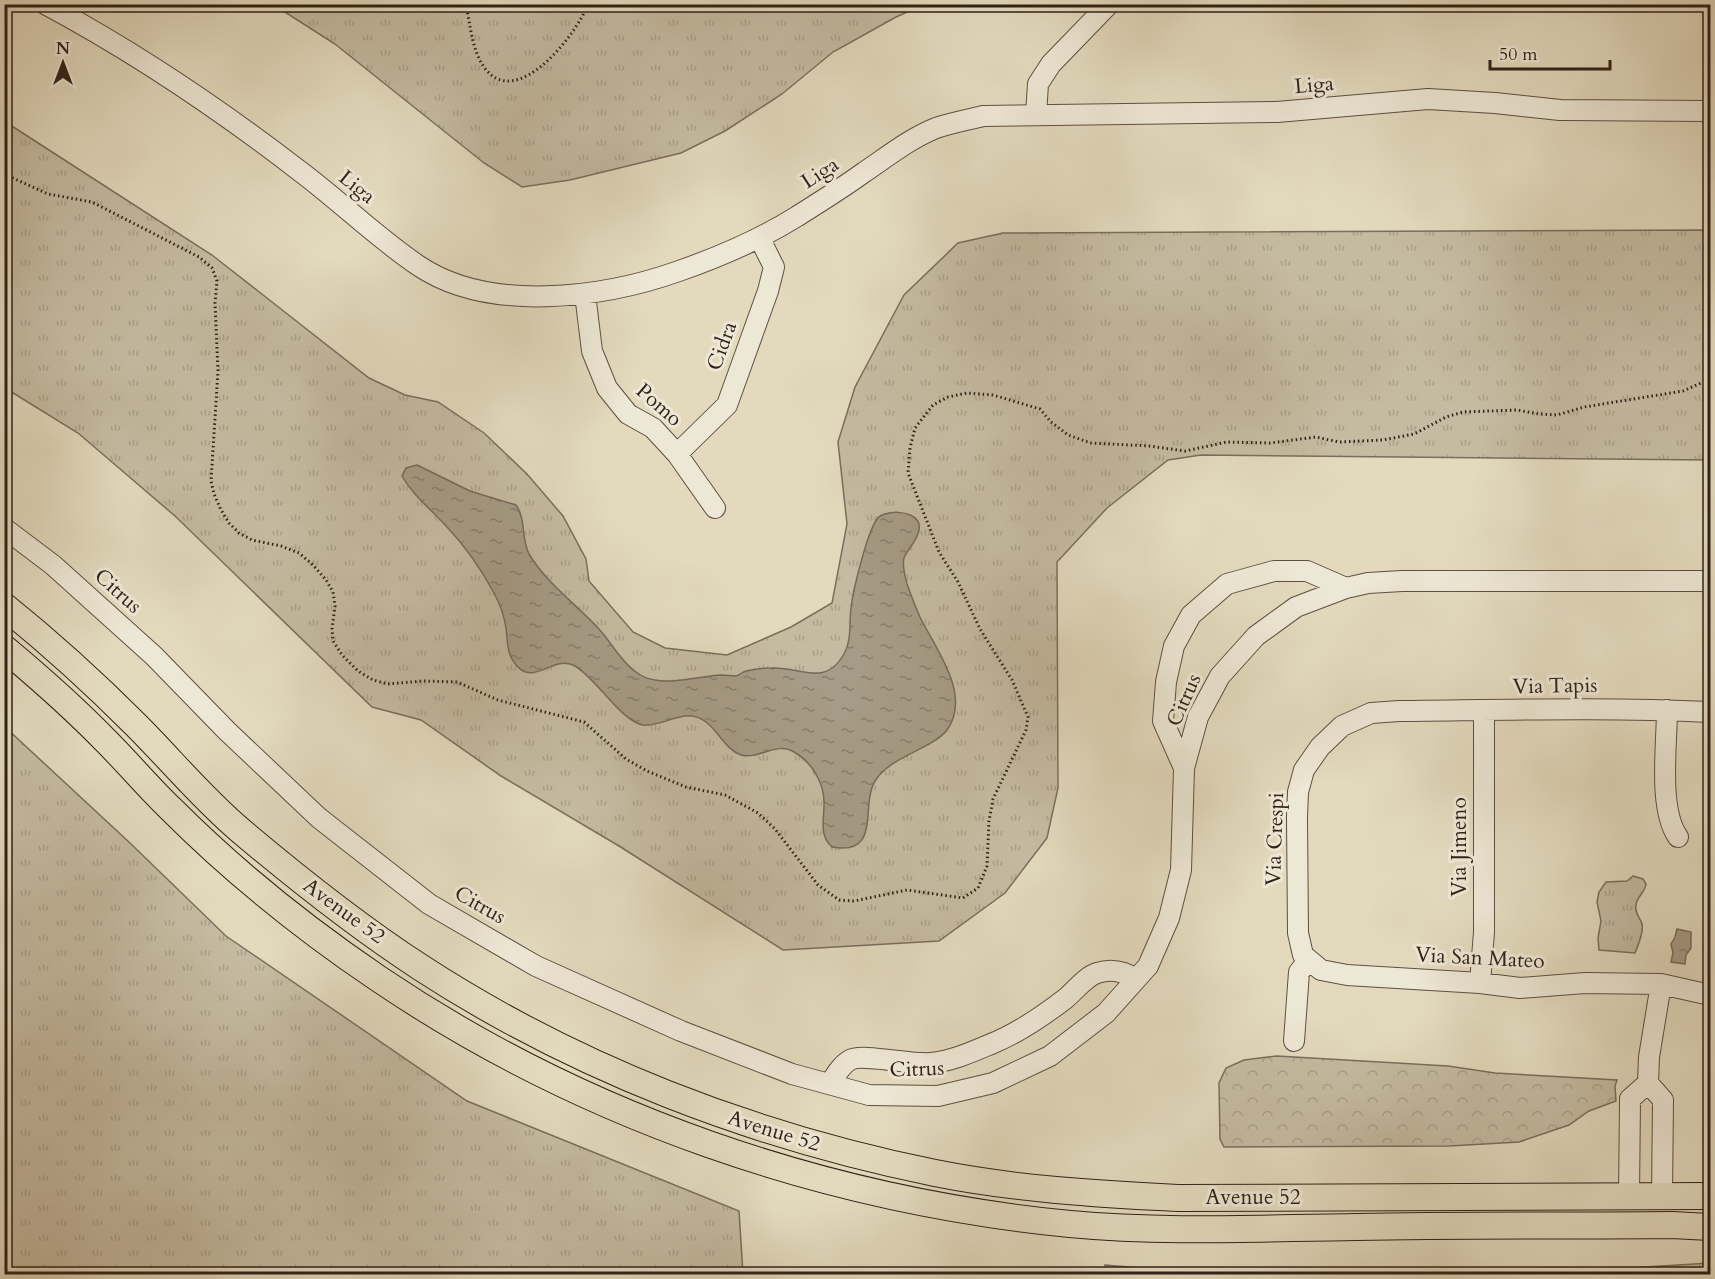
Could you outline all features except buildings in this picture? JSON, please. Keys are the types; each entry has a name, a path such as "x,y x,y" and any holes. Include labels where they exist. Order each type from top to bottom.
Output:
{"main road":[{"name":"Avenue 52","path":"4,606 80,671 237,827 291,872 419,966 492,1010 568,1051 645,1085 737,1120 834,1149 936,1173 1103,1195 1178,1198 1710,1196"},
{"name":"Avenue 52","path":"4,648 76,711 170,808 232,866 376,978 459,1030 560,1082 663,1128 770,1165 891,1196 975,1213 1073,1224 1186,1230 1672,1225 1710,1227"},
{"path":"1523,1226 1562,1215 1648,1213 1655,1211 1662,1196"}],"street":[{"name":"Liga","path":"45,4 106,39 233,124 301,172 382,239 421,267 454,283 494,293 539,297 585,294 628,286 677,272 760,239 826,198 901,146 937,128 983,116 1277,112 1428,99 1560,110 1710,111"},
{"path":"1036,115 1038,84 1051,64 1109,4"},
{"name":"Cidra","path":"677,454 727,405 768,291 774,267 760,239"},
{"name":"Pomo","path":"585,294 592,351 607,388 628,414 653,428 677,454 714,508"},
{"name":"Citrus","path":"4,528 53,565 154,656 227,731 319,818 429,904 536,966 681,1032 792,1074 869,1095 938,1096 993,1083 1050,1056 1106,1012 1148,966 1170,918 1181,870 1184,768 1198,717 1220,676 1256,636 1296,607 1346,588 1368,583 1402,581 1710,581"},
{"path":"1184,768 1163,721 1166,682 1174,646 1191,615 1227,584 1274,571 1307,571 1346,588"},
{"name":"Via Jimeno","path":"1480,983 1484,932 1484,710"},
{"path":"1667,710 1667,809 1672,829 1678,837"},
{"name":"Via Tapis","path":"1399,711 1667,710 1710,712"},
{"name":"Via Crespi","path":"1306,957 1298,933 1298,792 1304,770 1320,747 1342,726 1371,713 1399,711"},
{"path":"1294,1041 1299,972 1306,957"},
{"name":"Via San Mateo","path":"1306,957 1321,970 1347,975 1480,983 1520,988 1585,983 1661,984 1710,995"},
{"path":"830,1084 842,1066 850,1059 862,1056 900,1062 932,1063 960,1057 1028,1026 1095,973 1124,972 1136,979"},
{"path":"1661,984 1649,1057 1648,1083 1663,1100 1662,1196"},
{"path":"1629,1196 1630,1099 1648,1083"}],"path":[{"path":"466,4 477,54 484,68 495,78 509,82 520,81 541,68 575,30 588,4"},
{"path":"4,174 48,194 92,202 199,257 212,268 217,281 215,303 218,371 211,481 213,494 229,523 239,534 299,553 326,580 333,592 335,606 333,641 342,655 358,671 373,680 388,684 423,681 457,682 498,700 584,722 626,759 647,771 686,787 725,795 758,813 775,829 818,885 839,900 854,901 906,890 963,898 978,888 987,866 989,821 993,800 1026,730 1028,717 1012,680 980,629 958,582 939,552 908,473 910,447 915,428 933,405 948,397 967,393 993,395 1040,409 1051,422 1068,435 1091,443 1149,446 1185,451 1227,442 1270,443 1316,437 1339,442 1383,440 1413,434 1446,417 1463,412 1517,410 1557,415 1584,407 1683,391 1710,379"}],"green space":[{"path":"274,5 923,5 896,17 833,52 782,94 725,131 681,153 570,180 522,187 484,163 335,44"},
{"path":"4,121 212,255 369,378 405,395 438,402 484,433 527,474 563,516 586,559 589,581 633,632 665,648 727,655 791,627 832,603 847,524 838,442 855,387 904,295 958,243 1003,233 1710,230 1710,460 1201,455 1168,460 1107,508 1057,562 1058,788 1047,838 1005,893 939,941 783,950 619,846 501,776 421,720 372,707 175,516 78,433 5,388"},
{"path":"5,727 226,936 467,1101 739,1211 743,1274 26,1274 5,1265"},
{"path":"1633,876 1643,879 1646,884 1636,905 1642,928 1635,953 1599,950 1598,938 1601,921 1597,902 1599,892 1606,882 1627,881"},
{"path":"1277,1056 1448,1066 1495,1073 1617,1080 1616,1101 1589,1111 1569,1125 1519,1142 1449,1146 1224,1147 1220,1139 1219,1083 1226,1068 1244,1060"},
{"path":"1710,1263 1710,1274 1530,1274"},
{"path":"1105,1265 1213,1274 1106,1274"}],"water":[{"path":"417,465 470,491 516,505 521,516 529,554 536,565 599,629 631,668 652,680 736,676 746,671 764,668 782,668 811,673 829,670 837,664 847,649 854,588 873,526 878,518 885,514 898,512 911,515 918,523 919,529 916,539 904,558 904,571 918,613 948,670 953,685 954,713 949,727 935,741 902,758 882,772 871,791 864,837 858,844 848,848 832,847 824,833 824,797 820,782 812,768 794,752 788,749 774,749 754,755 741,755 728,746 707,722 692,716 643,725 626,716 591,679 575,666 567,663 560,664 530,673 517,666 509,652 502,610 484,575 461,542 417,496 402,476 406,468"},
{"path":"1677,929 1691,932 1691,948 1686,955 1685,964 1671,962 1673,953 1671,944"}]}
